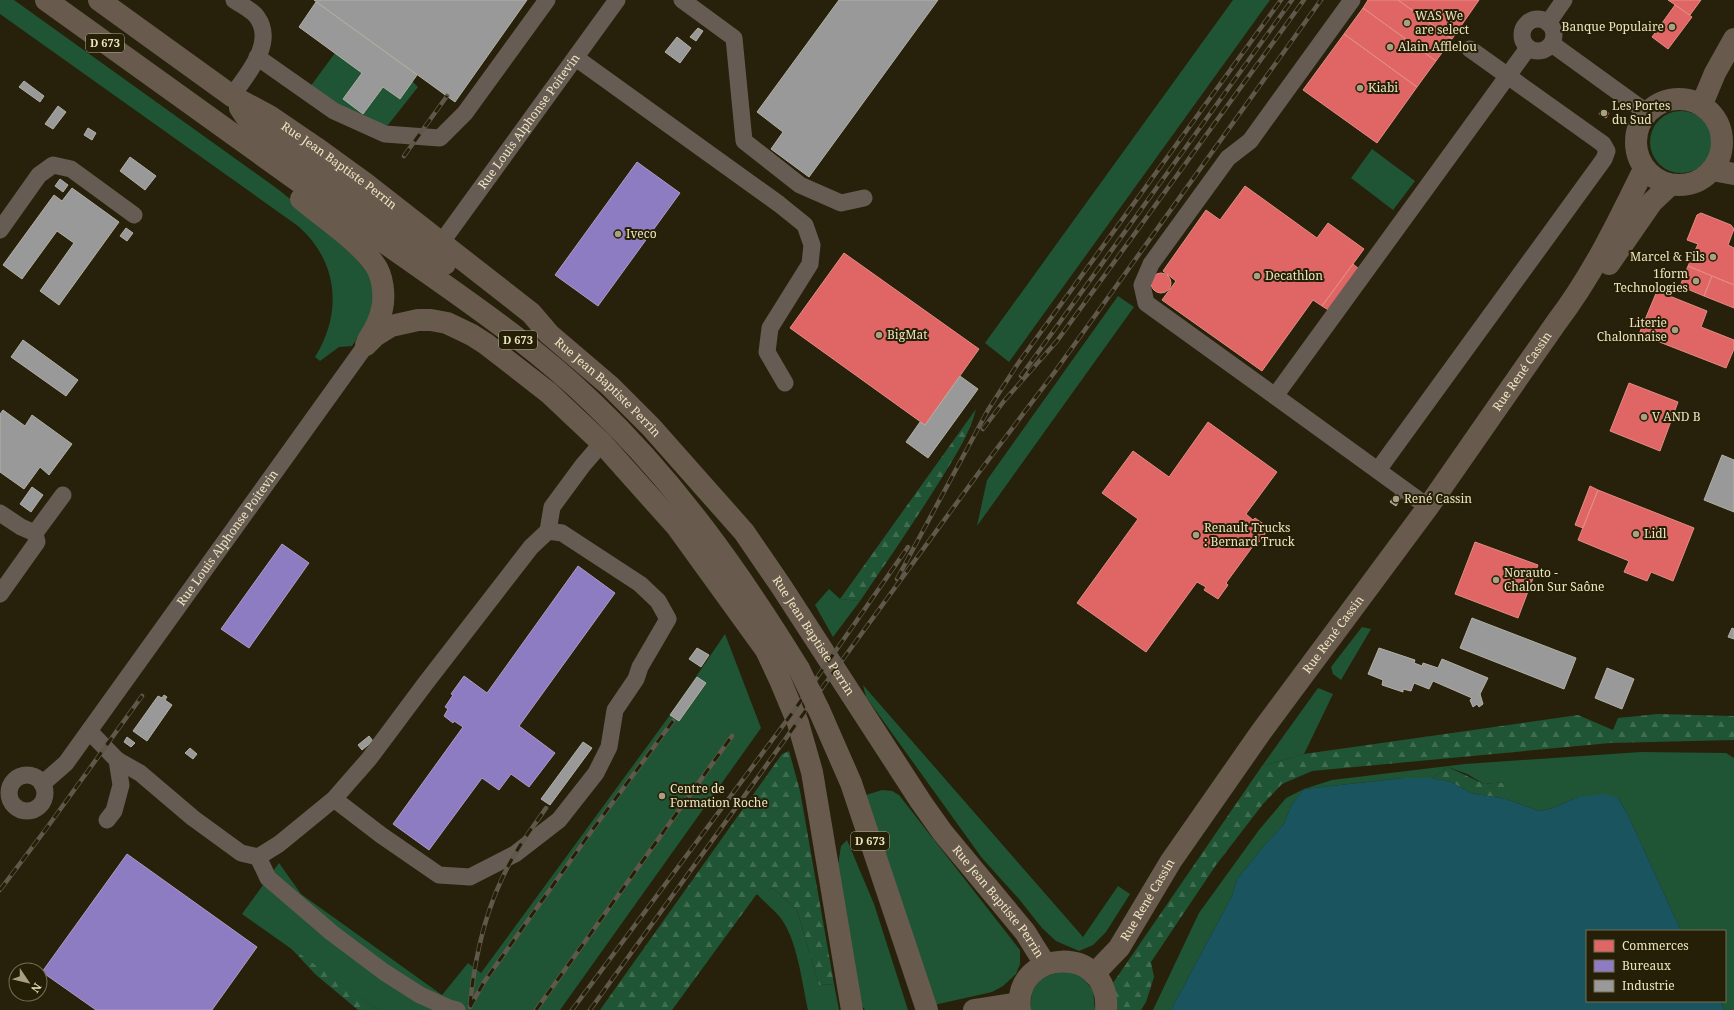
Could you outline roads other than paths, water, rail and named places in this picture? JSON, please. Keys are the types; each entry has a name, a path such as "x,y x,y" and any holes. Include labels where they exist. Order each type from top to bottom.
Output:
{"main road":[{"name":"D 673","path":"46,0 475,308 540,357 593,403 632,442 677,493 715,542 768,618 799,669 819,710 851,783 927,1010"},
{"name":"Rue Jean Baptiste Perrin","path":"99,0 232,96 271,117 315,147 442,252"},
{"path":"1702,104 1715,73 1734,39"},
{"path":"165,86 229,144 286,186 350,240 376,265 383,288 384,301 376,326 366,345"},
{"name":"Rue Jean Baptiste Perrin","path":"232,96 246,117 332,184 442,252 531,314 549,334 610,386 651,427 744,532 781,586 921,802 943,833 1025,932 1045,964"},
{"path":"1676,98 1689,99 1702,104 1711,112 1718,123 1728,149 1704,178 1693,183 1682,186 1670,185 1656,179 1644,169 1638,157 1635,143 1637,130 1646,112 1663,101 1676,98"},
{"name":"Rue René Cassin","path":"1576,298 1617,225 1644,169"},
{"path":"1712,170 1734,174"},
{"name":"Rue René Cassin","path":"1094,974 1119,948 1171,861 1261,732 1428,507 1556,323 1576,298 1602,273 1652,202 1670,185"},
{"path":"366,345 383,330 404,322 431,320 459,327 486,344 549,393 602,443 677,527 766,650 798,723 812,772 852,1010"},
{"path":"974,1010 1020,1007 1023,988 1032,974 1045,964 1058,961 1071,961 1084,966 1094,974 1102,984 1106,996 1106,1010"}],"street":[{"path":"232,96 248,73 263,45 264,29 256,15 234,0"},
{"path":"257,57 334,111 385,134 440,138 465,113 547,0"},
{"name":"Rue Louis Alphonse Poitevin","path":"442,252 617,0"},
{"path":"682,0 734,38 744,141 800,185 841,203 864,198"},
{"path":"1352,0 1250,142 1228,158 1219,170 1151,264 1142,285 1146,303 1152,308 1428,507"},
{"path":"1548,23 1564,0"},
{"path":"1534,20 1542,20 1548,23 1553,30 1554,35 1552,44 1547,49 1541,51 1534,51 1528,48 1522,35 1524,28 1528,23 1534,20"},
{"path":"1552,44 1646,112"},
{"path":"1275,396 1528,48"},
{"path":"1378,470 1604,159 1607,151 1603,144 1470,49"},
{"path":"576,58 805,225 812,245 810,264 770,328 767,352 785,384"},
{"path":"0,230 39,175 53,165 71,168 134,215"},
{"name":"Rue Louis Alphonse Poitevin","path":"42,784 66,763 366,345"},
{"path":"89,731 117,760 140,773 192,818 241,853 258,857 279,844 334,800 369,759 531,547 548,531 552,507 583,465 602,443"},
{"path":"0,594 37,542 35,533 63,495"},
{"path":"0,513 21,527 35,533"},
{"path":"334,800 439,875 470,877 515,854 559,820 596,773 609,747 615,710 636,679 640,667 668,619 658,601 640,584 562,534 548,531"},
{"path":"107,820 114,811 121,785 117,760"},
{"path":"23,776 36,778 42,784 45,793 44,798 40,806 32,810 27,811 18,809 5,795 13,782 23,776"},
{"path":"258,857 268,878 332,932 384,972 420,994 449,1008 457,1010"}],"water":[{"path":"1403,778 1432,778 1451,782 1471,793 1506,799 1539,811 1553,808 1578,797 1604,794 1618,798 1628,815 1681,930 1586,930 1586,1002 1721,1002 1725,1010 1171,1010 1232,896 1237,879 1284,824 1292,804 1304,789"}],"railway":[{"path":"897,579 988,410 1017,365 1281,0"},
{"path":"1021,376 1292,0"},
{"path":"983,429 1004,401 1057,341 1304,0"},
{"path":"590,1010 835,670 980,471 1054,373 1321,0"},
{"path":"404,156 447,96"},
{"path":"572,1010 793,712 908,547"},
{"path":"0,890 142,696"},
{"path":"470,1007 484,982 593,829 673,721"},
{"path":"536,1010 732,736"},
{"path":"470,1005 479,946 484,926 497,889 526,836 546,808"}],"place":[{"name":"WAS We are select","path":"1407,23"},
{"name":"Banque Populaire","path":"1672,27"},
{"name":"Alain Afflelou","path":"1390,47"},
{"name":"Kiabi","path":"1360,88"},
{"name":"Les Portes du Sud","path":"1604,113"},
{"name":"Iveco","path":"618,234"},
{"name":"Marcel & Fils","path":"1713,257"},
{"name":"Decathlon","path":"1257,276"},
{"name":"1form Technologies","path":"1696,281"},
{"name":"Literie Chalonnaise","path":"1675,330"},
{"name":"BigMat","path":"879,335"},
{"name":"V AND B","path":"1644,417"},
{"name":"René Cassin","path":"1396,499"},
{"name":"Lidl","path":"1636,534"},
{"name":"Renault Trucks : Bernard Truck","path":"1196,535"},
{"name":"Norauto - Chalon Sur Saône","path":"1496,580"},
{"name":"Centre de Formation Roche","path":"662,796"}]}
